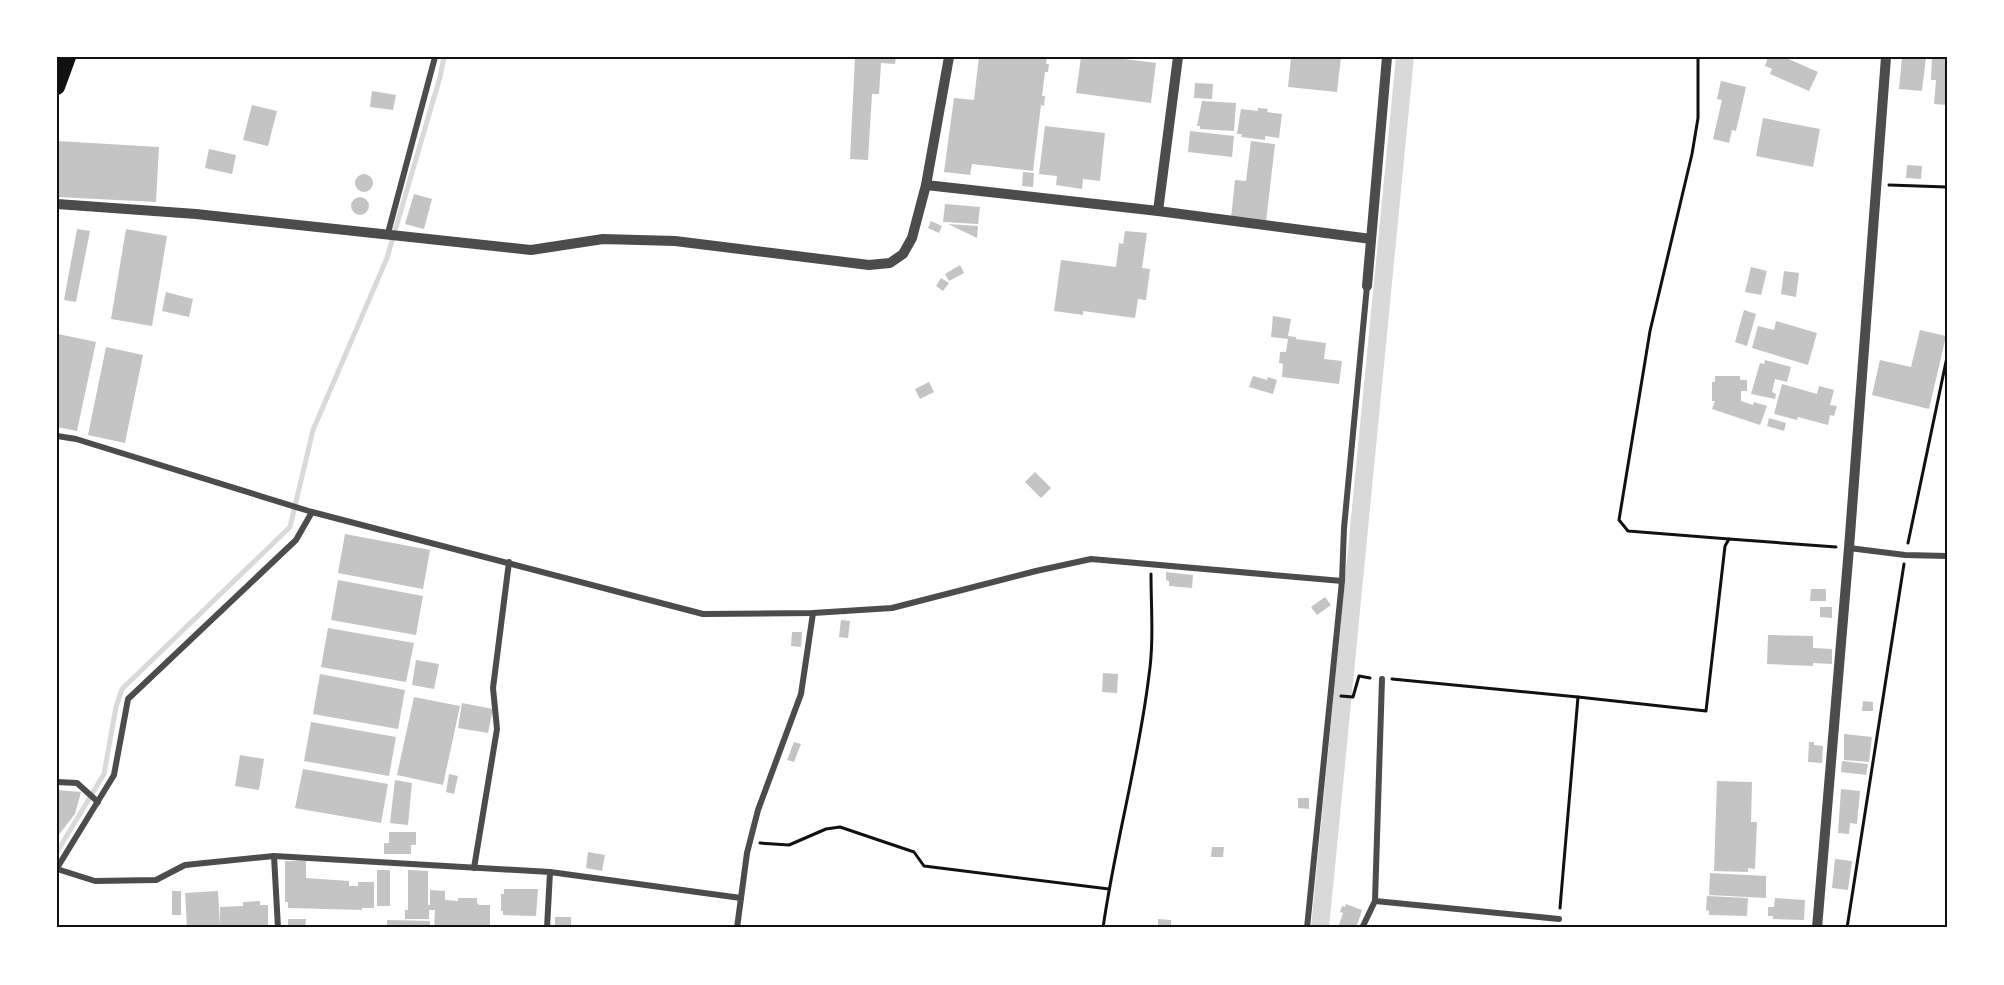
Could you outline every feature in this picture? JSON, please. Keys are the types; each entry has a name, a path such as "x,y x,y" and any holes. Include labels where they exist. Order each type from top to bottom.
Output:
{"highway":[{"path":"57,87 68,57"}],"street":[{"path":"387,234 435,57"},
{"path":"57,204 196,214 531,250 603,239 675,241 869,266 890,263 903,254 912,238 926,185 949,57"},
{"path":"1158,211 1178,57"},
{"path":"1307,928 1342,581 1344,528 1387,57"},
{"path":"1818,928 1886,57"},
{"path":"926,185 1158,211 1371,239"},
{"path":"57,436 76,439 312,512 703,614 813,613 892,608 1091,559 1342,581"},
{"path":"312,512 296,540 128,699 114,775 57,869 95,881 156,880 185,865 274,856 549,872 741,898"},
{"path":"1849,548 1905,555 1947,556"},
{"path":"474,868 497,729 493,688 509,562"},
{"path":"737,928 750,842 758,810 801,694 813,613"},
{"path":"1362,928 1375,901 1382,678"},
{"path":"57,782 76,783 98,802"},
{"path":"274,856 278,928"},
{"path":"547,928 549,872"},
{"path":"1375,901 1559,919"}],"path":[{"path":"1698,57 1698,118 1692,154 1650,331 1619,520 1628,531 1849,548"},
{"path":"1875,184 1947,187"},
{"path":"1847,928 1905,555 1947,357"},
{"path":"1353,697 1359,676 1706,711 1725,546 1729,539"},
{"path":"1103,928 1108,889 1139,742 1150,673 1151,564"},
{"path":"1559,919 1578,697"},
{"path":"750,842 789,845 826,829 840,826 914,852 924,866 1108,889"}],"building":[{"path":"855,57 896,57 895,64 881,63 879,94 872,94 868,160 850,159"},
{"path":"979,57 1047,57 1048,72 1045,72 1042,96 1045,96 1044,106 1041,105 1033,171 972,164 970,175 944,172 954,98 974,100"},
{"path":"1081,57 1109,57 1156,63 1151,103 1076,93"},
{"path":"1291,57 1341,57 1337,92 1288,87"},
{"path":"1768,57 1784,57 1818,72 1809,91 1770,74 1772,69 1765,66"},
{"path":"1902,57 1926,57 1922,91 1899,89"},
{"path":"1932,57 1947,57 1947,105 1934,104 1936,80 1931,80"},
{"path":"1721,81 1746,87 1736,131 1732,130 1729,143 1713,139 1722,100 1717,99"},
{"path":"1195,83 1213,84 1212,99 1194,98"},
{"path":"372,91 396,95 393,110 370,107"},
{"path":"1202,101 1236,103 1234,131 1200,129 1200,126 1197,126"},
{"path":"252,105 277,111 268,146 243,140"},
{"path":"1258,108 1282,114 1279,138 1265,136 1265,140 1241,137 1242,134 1237,134 1241,109 1258,111"},
{"path":"1763,118 1820,129 1813,167 1756,156"},
{"path":"1045,126 1105,133 1100,181 1083,179 1082,189 1056,185 1057,176 1039,174"},
{"path":"1190,131 1234,136 1232,157 1188,152"},
{"path":"57,141 159,147 156,202 57,197"},
{"path":"1251,141 1275,144 1266,222 1231,218 1235,180 1246,181"},
{"path":"209,149 236,155 232,174 205,168"},
{"path":"1907,165 1922,166 1921,179 1906,178"},
{"path":"1023,172 1034,173 1033,187 1022,186"},
{"path":"364,174 370,177 373,183 370,189 364,192 358,189 355,183 358,177"},
{"path":"414,194 432,199 424,229 405,224"},
{"path":"360,197 366,200 369,206 366,212 360,215 354,212 351,206 354,200"},
{"path":"945,204 980,207 978,224 943,222"},
{"path":"931,221 942,226 939,233 928,228"},
{"path":"948,224 978,226 977,238"},
{"path":"77,229 90,231 76,302 64,300"},
{"path":"126,229 167,236 152,326 111,319"},
{"path":"1125,231 1147,233 1142,268 1150,269 1146,300 1138,299 1135,318 1083,311 1083,315 1054,311 1061,260 1116,267 1119,243 1123,244"},
{"path":"960,265 964,273 949,281 945,274"},
{"path":"1751,267 1767,271 1761,295 1745,292"},
{"path":"1784,271 1799,273 1796,297 1781,294"},
{"path":"941,278 949,283 943,291 936,286"},
{"path":"166,292 193,299 189,317 162,311"},
{"path":"1744,310 1756,314 1747,346 1735,342"},
{"path":"1273,316 1291,319 1288,336 1326,343 1324,359 1342,361 1339,384 1282,377 1283,364 1279,363 1280,352 1286,352 1288,339 1271,337"},
{"path":"1776,321 1817,333 1808,365 1752,348 1758,326 1774,330"},
{"path":"1920,330 1946,336 1929,409 1872,395 1880,360 1911,367"},
{"path":"58,334 96,342 77,431 57,427"},
{"path":"106,347 143,355 125,443 88,435"},
{"path":"1765,360 1791,367 1787,382 1775,379 1772,392 1776,394 1775,399 1751,394 1760,363 1764,364"},
{"path":"1253,376 1277,380 1273,394 1249,387"},
{"path":"1715,376 1740,376 1740,380 1747,380 1747,391 1741,391 1741,401 1767,406 1760,425 1712,409 1715,401 1712,401 1712,382 1715,382"},
{"path":"929,382 934,392 920,399 915,389"},
{"path":"1782,384 1817,394 1819,386 1834,390 1830,405 1837,406 1834,416 1830,415 1828,425 1798,417 1797,420 1774,414"},
{"path":"1769,418 1786,423 1784,431 1767,426"},
{"path":"1035,472 1051,488 1041,498 1025,482"},
{"path":"345,534 430,550 423,589 338,573"},
{"path":"1166,572 1193,575 1192,588 1169,586"},
{"path":"338,580 423,596 416,635 331,620"},
{"path":"1811,589 1826,589 1826,601 1810,601"},
{"path":"1325,597 1331,605 1317,615 1311,607"},
{"path":"1820,607 1832,607 1832,618 1820,617"},
{"path":"841,620 850,621 848,638 839,637"},
{"path":"328,628 414,643 406,682 321,667"},
{"path":"792,632 802,632 801,647 791,646"},
{"path":"1768,635 1813,636 1813,648 1832,649 1832,664 1813,663 1813,666 1767,664"},
{"path":"416,660 439,664 434,689 412,685"},
{"path":"1103,673 1118,674 1117,693 1102,692"},
{"path":"320,674 405,690 398,729 313,714"},
{"path":"414,697 460,706 443,785 397,775"},
{"path":"1863,701 1873,702 1873,711 1862,711"},
{"path":"462,703 493,709 488,733 458,728"},
{"path":"311,722 396,737 389,776 304,761"},
{"path":"1844,734 1872,737 1869,762 1844,760"},
{"path":"794,742 801,744 794,762 787,760"},
{"path":"1809,742 1823,746 1822,763 1808,762"},
{"path":"240,755 264,759 259,790 235,786"},
{"path":"1842,761 1868,764 1866,775 1841,772"},
{"path":"303,769 388,784 381,823 295,808"},
{"path":"449,774 458,776 454,794 446,792"},
{"path":"395,780 412,783 408,825 390,823"},
{"path":"1717,781 1752,782 1751,822 1757,822 1755,869 1748,868 1748,872 1714,871"},
{"path":"1841,789 1860,791 1857,824 1850,823 1849,834 1838,833"},
{"path":"57,790 81,792 75,814 57,837"},
{"path":"1298,798 1309,798 1309,809 1298,808"},
{"path":"389,832 416,832 416,845 411,845 411,854 384,854 384,843 389,843"},
{"path":"1212,847 1224,847 1223,857 1211,857"},
{"path":"588,852 605,855 602,871 586,868"},
{"path":"1835,859 1852,861 1848,890 1832,888"},
{"path":"285,861 306,861 306,878 349,881 349,886 358,886 358,882 374,882 374,908 362,908 362,910 288,908 288,902 285,902"},
{"path":"377,870 390,870 390,906 377,906"},
{"path":"408,870 428,871 428,905 430,905 430,890 445,891 445,900 458,901 458,898 477,898 479,905 490,905 490,928 434,928 435,910 429,910 429,919 405,919 405,910 408,910"},
{"path":"1710,873 1766,876 1766,898 1709,895"},
{"path":"504,889 538,889 536,916 503,915 501,894 504,894"},
{"path":"172,891 181,891 181,915 172,915"},
{"path":"218,891 220,926 220,907 243,906 243,902 260,901 260,905 268,905 268,927 187,928 185,893"},
{"path":"1707,896 1748,898 1747,916 1709,915 1709,911 1706,910"},
{"path":"1775,898 1805,900 1804,920 1773,919 1773,916 1768,916 1768,907 1774,907"},
{"path":"1346,904 1362,910 1356,928 1339,925 1343,913 1340,912 1342,906 1345,907"},
{"path":"555,917 571,917 571,928 555,928"},
{"path":"288,919 306,919 305,928 288,928"},
{"path":"1158,919 1171,920 1171,927 1158,926"},
{"path":"387,920 430,921 430,928 387,928"}],"waterway":[{"path":"57,852 104,774 116,707 122,689 290,527 313,430 387,258 444,57"},
{"path":"1320,928 1405,57"}]}
